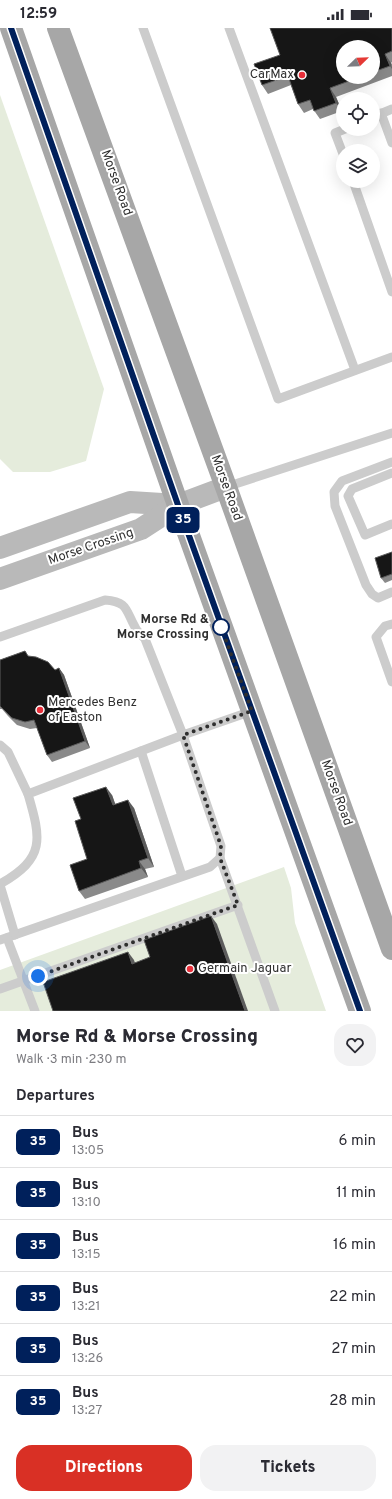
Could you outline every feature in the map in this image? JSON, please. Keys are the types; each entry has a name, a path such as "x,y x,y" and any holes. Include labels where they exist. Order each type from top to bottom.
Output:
{"main road":[{"path":"11,28 178,505 360,1011"},
{"name":"Morse Road","path":"58,28 226,487 392,949"},
{"name":"Morse Crossing","path":"0,579 141,529 178,505 226,487"},
{"name":"Morse Crossing","path":"0,548 130,502 178,505"}],"lane":[{"path":"143,28 278,399 392,357"},
{"path":"229,28 355,370"},
{"path":"380,114 392,109"},
{"path":"380,121 392,143"},
{"path":"355,188 392,292"},
{"path":"226,487 392,433"},
{"path":"392,462 342,481 334,492 335,506 366,585 372,594 378,598 392,592"},
{"path":"392,473 352,489 348,496 365,535 392,524"},
{"path":"0,637 105,600 117,601 125,606 135,628 145,639 183,735 221,846 220,858 275,1011"},
{"path":"392,624 385,626 376,637 392,682"},
{"path":"28,794 183,735 252,711"},
{"path":"0,744 8,752 28,794 38,828 37,848 17,874 0,885 7,938 35,1011"},
{"path":"141,751 182,876"},
{"path":"7,938 210,867 220,858"},
{"path":"0,989 238,905"}],"green space":[{"path":"0,95 104,389 86,461 50,472 13,472 0,459"},
{"path":"284,867 291,888 295,923 326,1011 0,1011 0,970"}],"building":[{"name":"CarMax","path":"270,28 392,28 392,51 385,54 390,66 380,70 380,40 336,40 336,84 341,84 330,88 336,103 314,111 310,100 298,104 288,76 262,85 254,64 280,55"},
{"path":"392,552 392,574 381,578 375,558"},
{"name":"Mercedes Benz of Easton","path":"25,651 28,656 36,657 48,662 55,670 59,668 85,741 47,755 34,720 25,722 12,718 0,706 0,660"},
{"path":"106,787 113,805 128,800 148,858 139,861 141,868 79,891 70,865 87,859 75,821 81,819 73,798"},
{"name":"Germain Jaguar","path":"211,916 245,1011 53,1011 43,982 128,952 132,964 150,957 144,940"}],"bus line":[{"name":"35","path":"11,28 178,505 360,1011"}],"place":[{"name":"CarMax","path":"302,75"},
{"name":"Morse Rd & Morse Crossing","path":"221,627"},
{"name":"Mercedes Benz of Easton","path":"40,710"},
{"name":"Germain Jaguar","path":"190,969"}],"route":[{"path":"38,976 238,905 220,858 221,846 183,735 252,711 221,627"}]}
